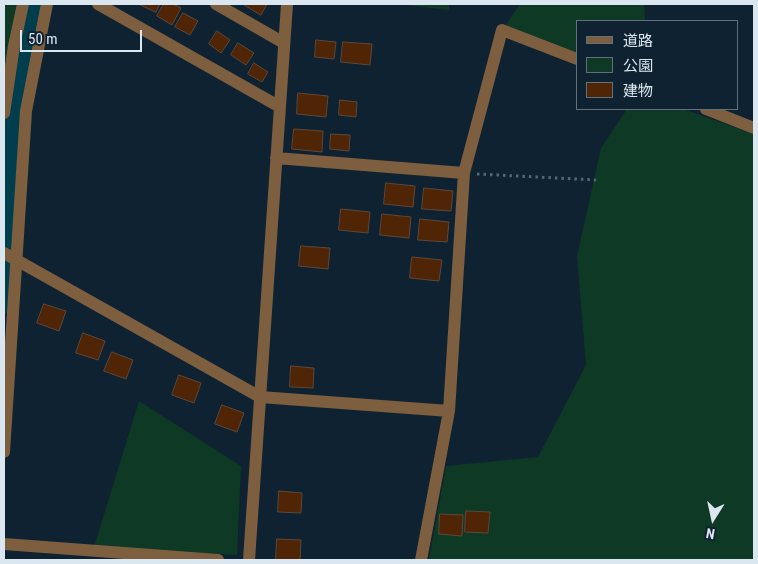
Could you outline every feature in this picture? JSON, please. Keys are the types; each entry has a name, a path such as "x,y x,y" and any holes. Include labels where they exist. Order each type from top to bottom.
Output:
{"street":[{"path":"4,113 14,46 23,4"},
{"path":"4,452 26,112 46,4"},
{"path":"98,4 280,107"},
{"path":"216,4 284,43"},
{"path":"249,560 287,4"},
{"path":"422,560 449,411 464,173 502,30 576,59"},
{"path":"709,110 754,128"},
{"path":"276,158 464,173"},
{"path":"4,253 260,397 449,411"},
{"path":"4,544 68,555 218,560"}],"path":[{"path":"464,173 596,180"}],"green space":[{"path":"4,4 27,4 4,176"},
{"path":"394,4 449,4 449,10"},
{"path":"520,4 644,4 645,20 576,20 576,59 502,30"},
{"path":"626,110 686,110 754,134 754,560 429,560 446,466 538,457 586,365 577,256 601,148"},
{"path":"139,401 241,466 237,555 94,547"}],"building":[{"path":"139,4 160,4 156,12"},
{"path":"164,4 173,4 181,8 172,25 157,16"},
{"path":"243,4 267,4 261,15"},
{"path":"183,13 198,21 190,35 175,27"},
{"path":"217,31 230,40 221,53 209,44"},
{"path":"316,40 336,42 334,59 315,57"},
{"path":"343,42 372,44 370,65 341,62"},
{"path":"238,43 254,53 246,65 231,55"},
{"path":"254,63 268,72 262,82 248,74"},
{"path":"298,93 328,96 326,117 297,114"},
{"path":"340,100 357,102 356,117 339,115"},
{"path":"294,129 323,131 322,152 292,149"},
{"path":"331,134 350,135 349,151 330,149"},
{"path":"386,183 415,186 413,207 384,204"},
{"path":"424,188 453,191 451,211 422,209"},
{"path":"341,209 370,212 368,233 339,230"},
{"path":"382,214 411,217 409,238 380,235"},
{"path":"420,219 449,222 447,242 418,240"},
{"path":"301,246 330,248 328,269 299,266"},
{"path":"412,257 442,260 439,281 410,278"},
{"path":"44,304 66,311 59,331 37,323"},
{"path":"83,333 105,341 98,360 76,353"},
{"path":"112,352 133,360 126,379 104,371"},
{"path":"291,366 314,368 313,388 290,387"},
{"path":"179,375 201,383 194,403 172,395"},
{"path":"222,405 244,413 237,432 215,424"},
{"path":"279,491 302,493 301,513 278,512"},
{"path":"466,511 490,512 488,533 465,532"},
{"path":"440,514 463,515 462,536 439,534"},
{"path":"277,539 301,540 300,560 276,560"}],"waterway":[{"path":"4,299 19,90 37,4"}]}
